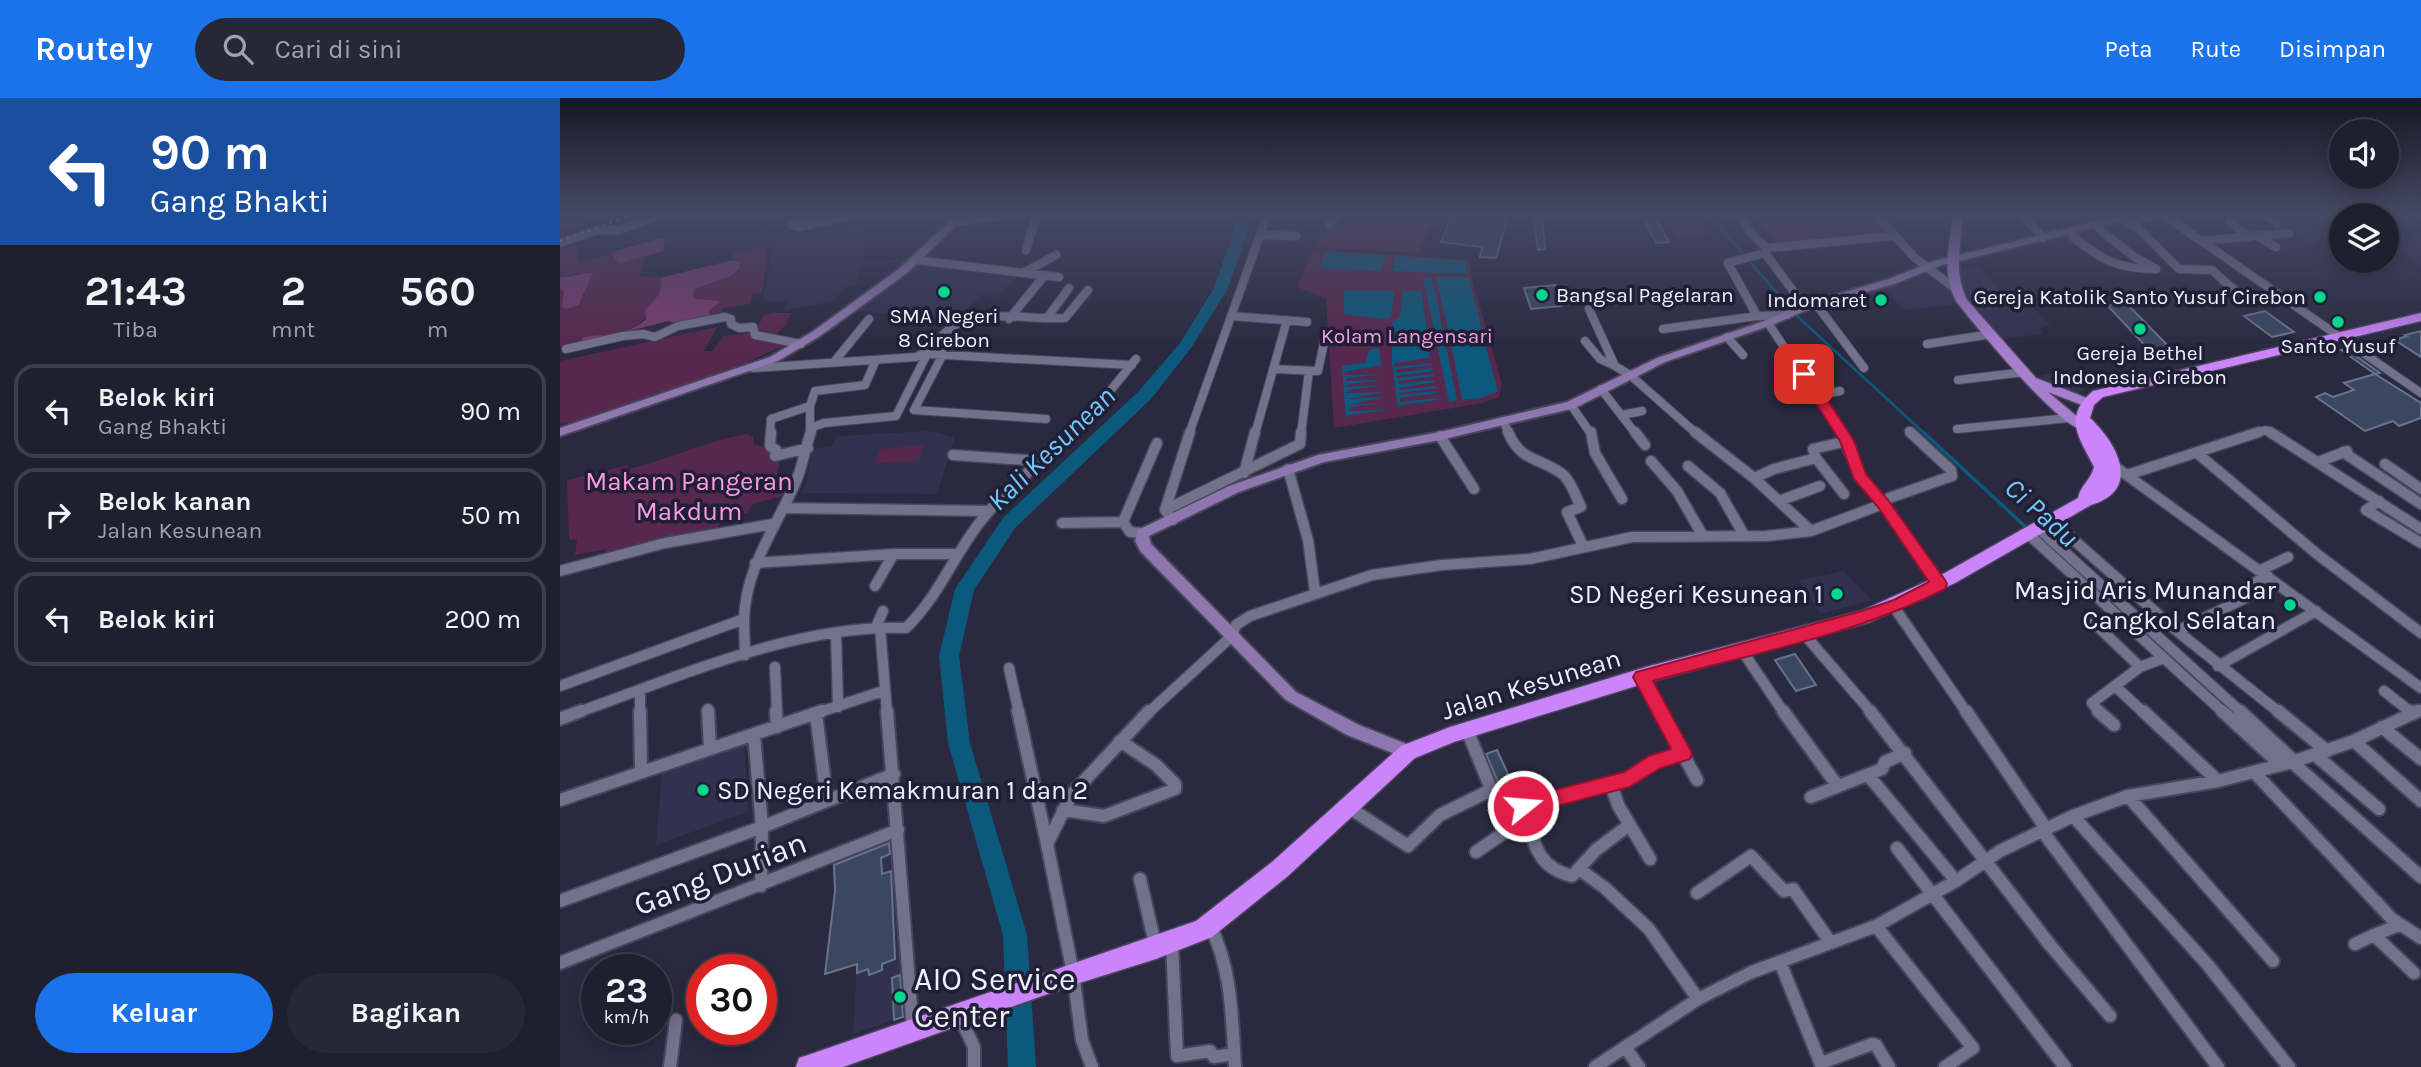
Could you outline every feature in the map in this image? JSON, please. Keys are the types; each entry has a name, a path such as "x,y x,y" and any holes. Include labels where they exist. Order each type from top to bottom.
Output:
{"highway":[{"path":"2079,417 2104,392 2421,317"},
{"path":"2079,417 2102,467 2098,482 2087,492 2085,501"},
{"path":"2079,417 2093,428 2113,464"},
{"name":"Jalan Kesunean","path":"808,1067 1069,975 1164,945 1210,925 1280,869 1409,752 1467,730 1642,677 1894,607 2085,501 2107,494 2115,471 2113,464"}],"main road":[{"path":"1953,258 1953,287 2028,376 2079,417"},
{"path":"2028,376 2079,417"}],"street":[{"path":"1023,274 1050,258"},
{"path":"1169,515 1172,482 1253,258"},
{"path":"1750,258 1728,263 1728,268 1818,395 1847,441 1859,475 1883,503 1939,584"},
{"path":"1772,258 1807,306 1864,368"},
{"path":"1916,258 1953,287"},
{"path":"1952,265 1975,258"},
{"path":"1663,329 1763,320 1788,315 1807,306 1893,281 1926,268 1979,258"},
{"path":"2099,258 2125,270 2156,269 2137,258"},
{"path":"2168,258 2179,269 2212,270 2238,296 2252,301 2280,298"},
{"path":"2225,258 2421,393"},
{"path":"560,432 753,368 801,344 915,260 1059,278"},
{"path":"1009,319 1044,276"},
{"path":"1047,318 1069,288"},
{"path":"810,433 816,424 896,416 927,354 944,334 960,323 984,319 1065,318 1088,290"},
{"path":"1060,298 1080,301"},
{"path":"1589,309 1615,366"},
{"path":"1232,316 1307,322"},
{"path":"566,349 623,335 643,334 655,337 678,326 725,317 731,319 731,324 736,327 753,327 755,335 801,344"},
{"path":"834,362 869,319"},
{"path":"1244,473 1287,320"},
{"path":"1169,515 1287,469 1334,455 1440,436 1571,405 1630,374 1727,337 1763,320"},
{"path":"1927,344 1992,334"},
{"path":"1727,337 1743,355"},
{"path":"1273,369 1319,370 1325,338"},
{"path":"1585,341 1600,359 1630,374 1712,447 1754,478 1811,531"},
{"path":"560,719 745,655 836,633 878,627 900,630 911,624 932,598 958,554 989,511 1104,402 1134,362 927,354 753,368"},
{"path":"943,354 914,410 1046,419"},
{"path":"745,655 745,597 755,563 802,468 810,433 810,406 818,388 865,385 876,360"},
{"path":"1123,522 1130,531 1143,533 1169,515 1301,442 1309,371"},
{"path":"1958,380 2028,376"},
{"path":"1601,389 1645,445"},
{"path":"1818,395 1840,391"},
{"path":"1571,405 1591,432 1595,453 1622,499"},
{"path":"808,448 776,456 776,450 770,446 771,419 810,406"},
{"path":"1622,415 1642,411"},
{"path":"1956,429 2079,417"},
{"path":"1504,422 1514,445 1523,455 1564,475 1581,507 1567,512 1583,546"},
{"path":"2127,475 2266,430 2421,529"},
{"path":"1047,844 1072,794 1159,701 1232,636 1236,625 1250,616 1315,592 1372,575 1405,569 1530,559 1632,537 1781,535 1811,531 1883,503 1889,498 1954,475 1909,432"},
{"path":"1440,436 1474,489"},
{"path":"1844,494 1816,458 1813,449 1847,441"},
{"path":"1123,522 1157,443"},
{"path":"2318,462 2346,451 2421,504"},
{"path":"2197,453 2317,554 2421,633"},
{"path":"953,454 1040,461"},
{"path":"2096,456 2113,464 2421,688"},
{"path":"1754,478 1772,472 1773,469 1816,458"},
{"path":"1651,461 1677,491 1703,536"},
{"path":"2385,464 2421,489"},
{"path":"1688,466 1707,485 1720,493 1744,535"},
{"path":"1287,469 1308,540 1315,592"},
{"path":"1779,501 1820,486"},
{"path":"2379,501 2367,510 2421,543"},
{"path":"783,508 989,511"},
{"path":"1062,523 1123,522"},
{"path":"560,571 665,543 773,524"},
{"path":"2043,524 2327,751"},
{"path":"2043,524 2164,658 2421,877"},
{"path":"2043,524 2287,763"},
{"path":"1143,533 1142,541 1146,548 1291,696 1353,730 1409,752"},
{"path":"755,563 958,554"},
{"path":"875,586 893,555"},
{"path":"2177,632 2254,594 2248,587 2288,557"},
{"path":"1894,607 2045,831 2138,963 2182,1014 2218,1067"},
{"path":"883,611 878,627 894,774 914,1030"},
{"path":"2218,666 2316,611"},
{"path":"560,686 744,619"},
{"path":"2094,623 2140,667"},
{"path":"836,633 838,707"},
{"path":"1804,634 1905,753 2050,945 2110,1016"},
{"path":"1741,649 1774,700 1838,785"},
{"path":"2114,725 2092,703 2140,667 2164,658"},
{"path":"775,667 777,727"},
{"path":"1009,668 1047,844 1082,1040 1092,1067"},
{"path":"1642,677 1697,780"},
{"path":"2116,687 2218,781"},
{"path":"640,691 641,772"},
{"path":"560,800 883,691"},
{"path":"2384,691 2417,712"},
{"path":"708,709 710,748"},
{"path":"1595,1067 1698,999 1780,962 1876,926 1956,881 1986,859 2073,816 2128,796 2255,773 2354,741 2417,712"},
{"path":"816,713 827,800"},
{"path":"2382,727 2421,759"},
{"path":"1467,730 1508,830"},
{"path":"754,734 762,827 761,886"},
{"path":"1063,810 1088,816 1114,814 1176,788 1156,765 1120,741"},
{"path":"2354,741 2421,801"},
{"path":"1629,825 1596,850 1576,874 1568,876 1548,867 1539,855 1523,806 1635,777 1656,762 1683,753"},
{"path":"1811,797 1882,769 1885,762 1905,753"},
{"path":"2314,754 2379,809"},
{"path":"2255,773 2399,925 2421,938"},
{"path":"560,901 762,827 894,774"},
{"path":"1868,775 1956,881"},
{"path":"1611,784 1618,805 1650,859"},
{"path":"1349,807 1408,846 1440,815 1491,790"},
{"path":"2128,796 2273,961"},
{"path":"2073,816 2207,964 2289,1067"},
{"path":"1476,852 1508,830 1530,823"},
{"name":"Gang Durian","path":"560,963 898,830"},
{"path":"1897,848 2066,1067"},
{"path":"1697,893 1745,857 1751,856 1784,891 1793,889 1831,943"},
{"path":"1579,869 1614,895 1650,929 1698,999"},
{"path":"1140,879 1164,945 1177,1056 1210,1051 1214,1057 1234,1061 1230,988 1220,946 1210,925"},
{"path":"2355,944 2399,925"},
{"path":"1876,926 1973,1048 1945,1067"},
{"path":"2374,935 2414,974"},
{"path":"1780,962 1822,1065 1872,1044 1877,1045 1889,1067"},
{"path":"967,1011 974,1067"},
{"path":"670,1067 676,1020"},
{"path":"1625,1047 1639,1067"}],"shaded area":[{"path":"614,258 637,258 620,263"},
{"path":"771,258 863,258 863,262 912,258 907,262 860,266 856,284 844,288 834,301 782,311 789,301 763,301"},
{"path":"2410,258 2421,258 2421,266"},
{"path":"733,260 740,262 740,268 731,276 694,289 693,297 696,299 722,301 709,310 710,318 678,325 669,321 580,343 583,337 616,333 640,324 646,319 645,310 660,291 660,278"},
{"name":"SMA Negeri 8 Cirebon","path":"920,263 1020,274 997,297 982,295 956,320 858,311"},
{"path":"1978,265 2010,303 2027,301 2051,326 2039,328 2043,334 2000,339 1962,294 1957,271"},
{"path":"1927,270 1949,285 1960,304 1903,310 1884,287"},
{"path":"593,272 579,305 566,309 562,307 564,291 560,287 560,278"},
{"path":"2066,370 2086,391 2074,393 2048,385 2040,375"},
{"path":"928,431 955,437 937,494 802,493 808,477 812,449 831,447 836,436"},
{"name":"SD Negeri Kesunean 1","path":"1843,571 1872,600 1820,614 1799,580"},
{"name":"SD Negeri Kemakmuran 1 dan 2","path":"744,739 748,812 656,845 662,768"},
{"path":"890,840 894,841 908,1015 853,1034 857,965 825,974 834,891 834,862"}],"green space":[{"path":"560,258 579,258 580,263 594,258 614,258 620,263 645,258 639,276 660,278 663,284 657,299 648,307 641,323 627,330 588,337 560,347 560,287 582,302 586,288 578,273 560,278"},
{"path":"766,258 762,293 752,294 750,304 723,308 720,316 710,318 709,310 721,301 696,299 693,297 694,289 731,276 740,262 733,260"},
{"name":"Kolam Langensari","path":"1309,258 1470,260 1470,273 1502,384 1499,397 1483,403 1334,428 1326,298 1297,287"},
{"path":"772,313 792,313 787,321 789,322 771,339 789,343 748,362 749,365 596,418 560,424 560,361 717,327 704,351 712,351 724,336 751,331 764,316"},
{"name":"Makam Pangeran Makdum","path":"749,434 753,436 754,445 776,452 779,461 777,474 790,473 789,478 795,477 786,495 752,504 748,513 725,516 714,533 605,554 606,549 575,555 577,539 569,540 567,480 628,465 628,469"},
{"path":"923,445 919,460 875,464 880,449"}],"water":[{"path":"1324,258 1385,258 1381,271 1320,268"},
{"path":"1395,258 1467,261 1466,274 1392,271"},
{"path":"1432,277 1457,400 1449,402 1423,278"},
{"path":"1436,277 1468,277 1483,332 1449,334"},
{"path":"1344,290 1394,291 1391,317 1383,319 1344,314"},
{"path":"1403,291 1421,291 1428,336 1391,337 1393,322 1400,316"},
{"path":"1483,337 1498,391 1481,398 1462,400 1450,339"},
{"path":"1428,341 1430,358 1394,363 1395,367 1432,363 1397,369 1396,373 1432,368 1433,371 1396,376 1434,376 1399,381 1398,384 1433,380 1435,382 1398,388 1436,388 1399,395 1435,391 1437,393 1400,398 1400,402 1436,398 1438,400 1401,405 1398,408 1392,343"},
{"path":"1379,348 1381,365 1344,372 1344,375 1383,374 1348,378 1345,381 1383,380 1349,384 1345,387 1383,385 1349,390 1346,393 1384,392 1347,399 1385,397 1347,405 1386,403 1351,407 1348,411 1387,410 1349,415 1346,418 1342,366 1365,363 1370,349"}],"building":[{"name":"Bangsal Pagelaran","path":"1555,285 1562,306 1531,309 1524,288"},
{"name":"Gereja Bethel Indonesia Cirebon","path":"2126,303 2174,352 2153,354 2107,305"},
{"path":"2265,311 2294,332 2272,337 2244,316"},
{"path":"2421,331 2421,357 2395,340 2407,336 2405,335"},
{"path":"2346,349 2380,373 2375,374 2341,350"},
{"path":"2375,374 2421,403 2421,418 2399,426 2393,421 2365,431 2316,397 2325,393 2333,397 2354,390 2344,383"},
{"path":"1795,654 1816,685 1796,691 1775,660"},
{"path":"1497,750 1513,785 1501,789 1486,754"},
{"path":"889,843 890,854 881,858 882,874 891,871 895,959 882,964 882,970 869,975 868,969 857,973 857,964 825,974 835,891 834,865"},
{"name":"AIO Service Center","path":"900,975 903,1017 894,1020 892,978"}],"waterway":[{"name":"Kali Kesunean","path":"1022,1067 1015,935 959,743 949,656 965,589 1009,523 1145,395 1186,345 1221,288 1231,258"},
{"name":"Ci Padu","path":"1747,258 1796,315 1925,434"},
{"name":"Ci Padu","path":"1923,432 2029,530"},
{"name":"Ci Padu","path":"2136,626 2226,707"}],"place":[{"name":"SMA Negeri 8 Cirebon","path":"944,292"},
{"name":"Bangsal Pagelaran","path":"1542,295"},
{"name":"Gereja Katolik Santo Yusuf Cirebon","path":"2320,297"},
{"name":"Indomaret","path":"1881,300"},
{"name":"Santo Yusuf","path":"2338,322"},
{"name":"Gereja Bethel Indonesia Cirebon","path":"2140,329"},
{"name":"SD Negeri Kesunean 1","path":"1837,594"},
{"name":"Masjid Aris Munandar Cangkol Selatan","path":"2290,605"},
{"name":"SD Negeri Kemakmuran 1 dan 2","path":"703,790"},
{"name":"AIO Service Center","path":"900,997"}],"route":[{"path":"1523,806 1629,779 1656,762 1683,753 1642,677 1864,617 1899,605 1939,584 1883,503 1859,475 1847,441 1804,374"}]}
